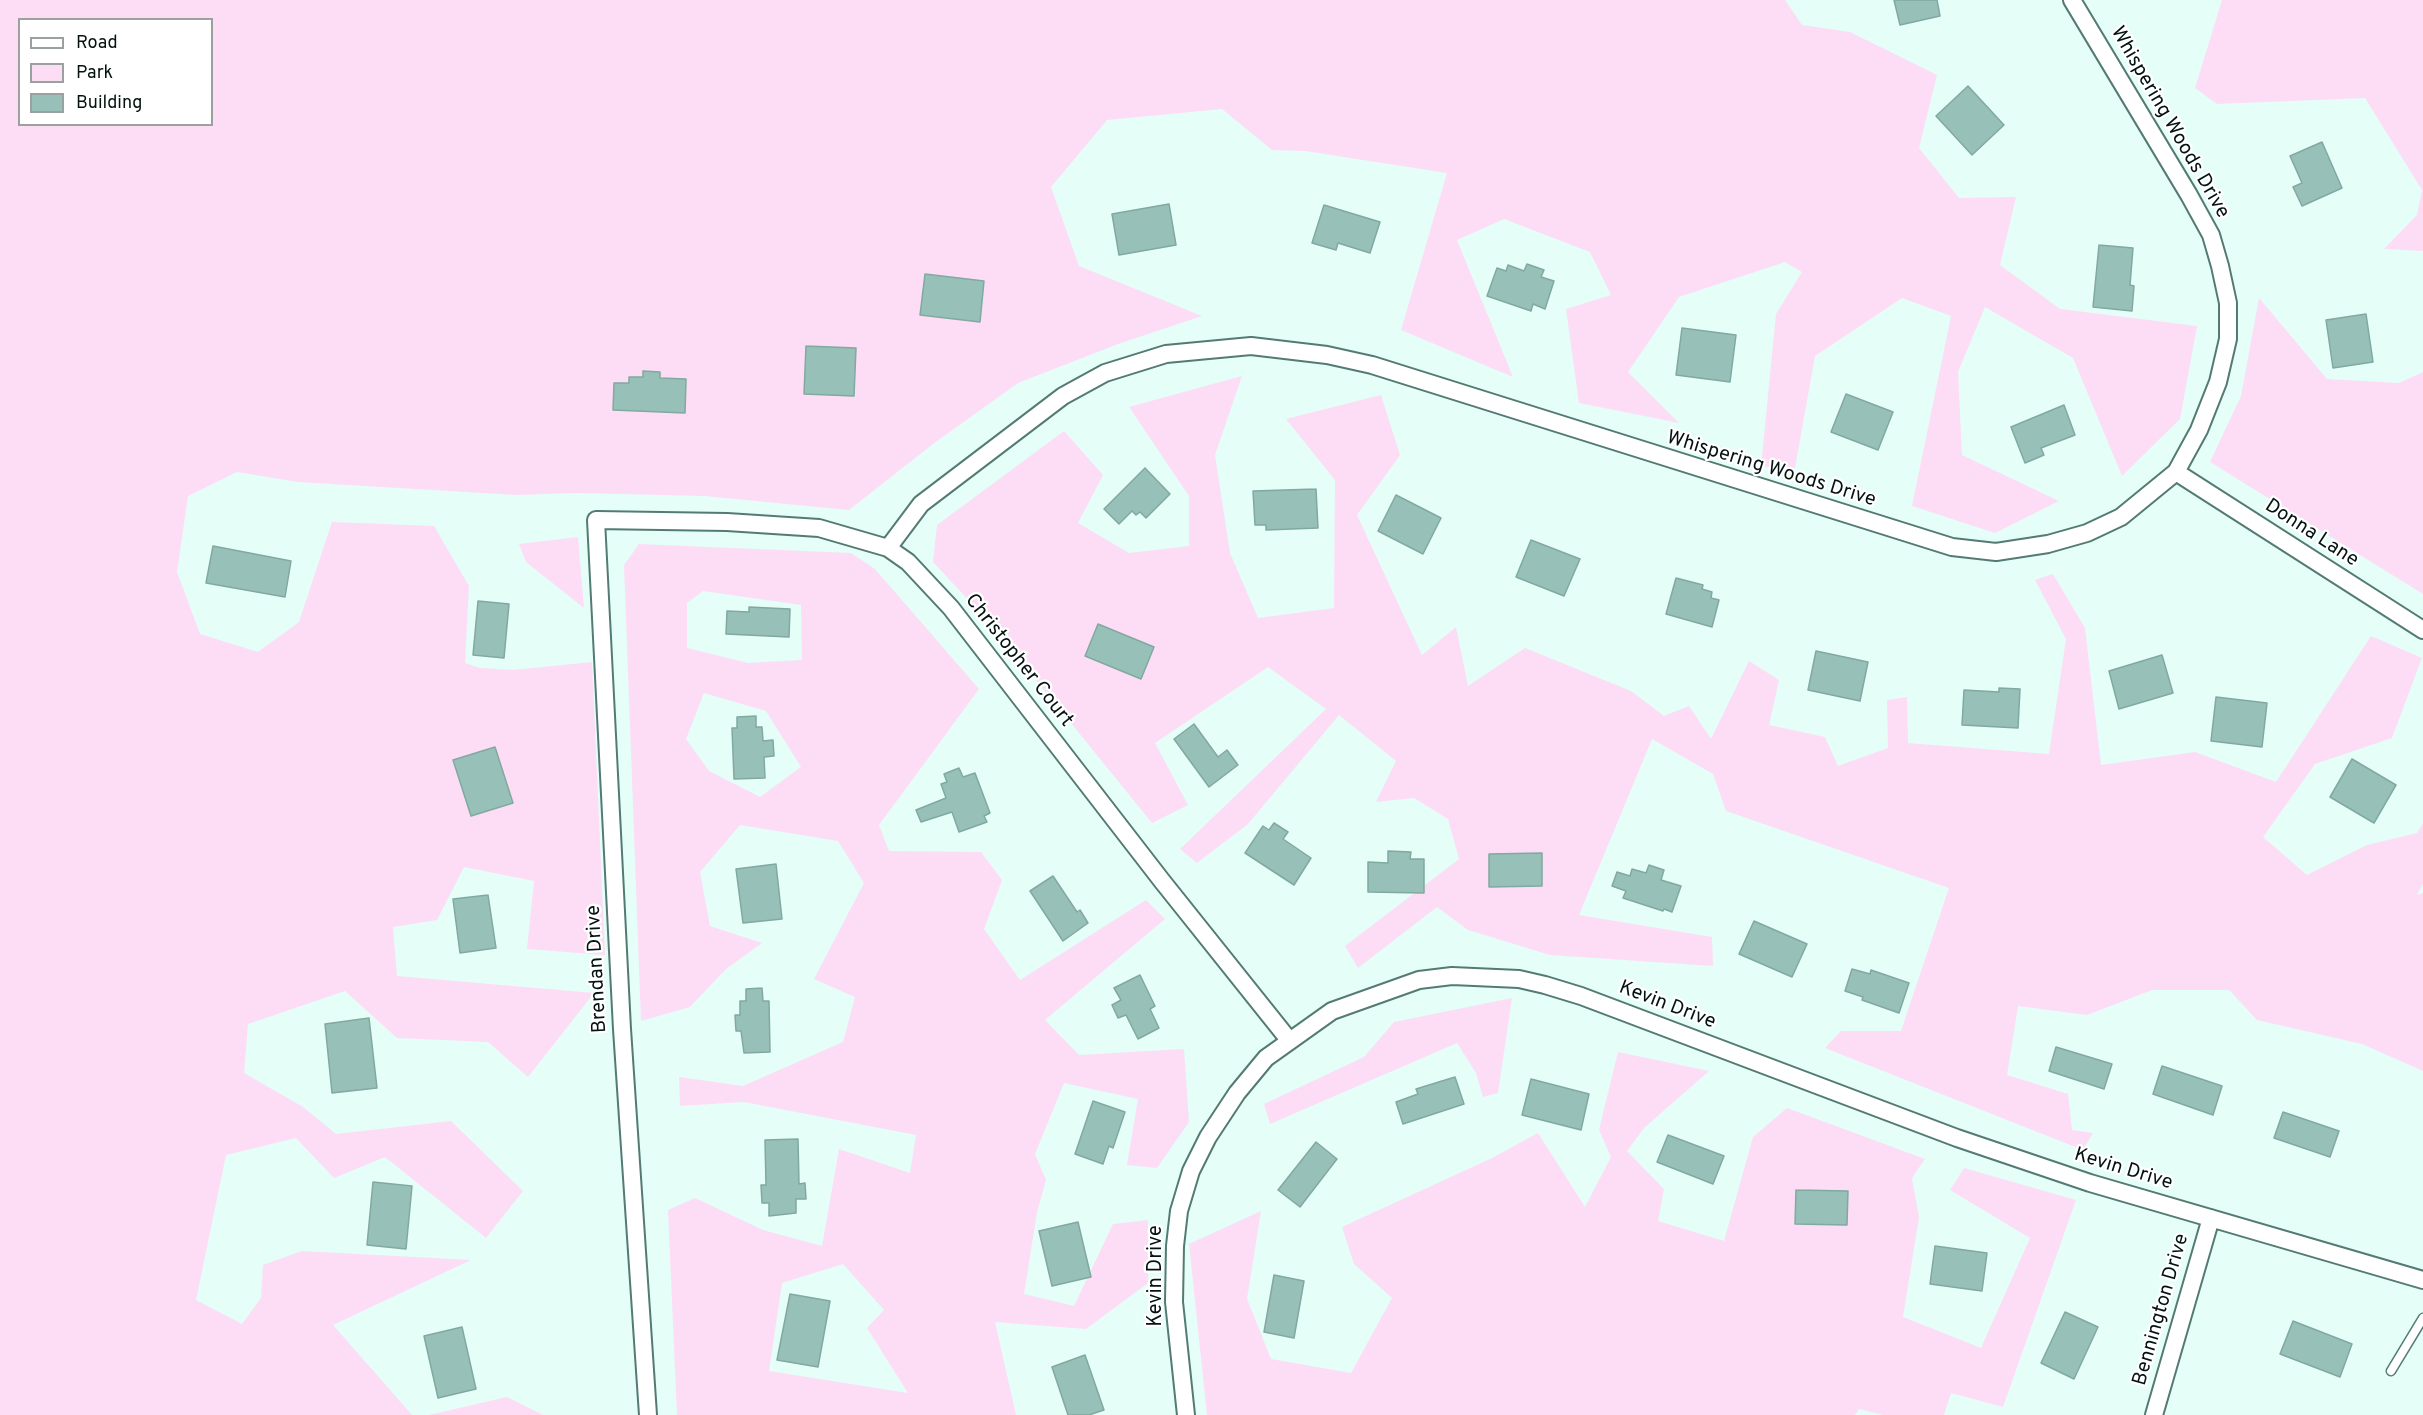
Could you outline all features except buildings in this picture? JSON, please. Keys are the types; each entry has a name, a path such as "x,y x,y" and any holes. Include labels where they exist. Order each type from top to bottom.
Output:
{"street":[{"name":"Whispering Woods Drive","path":"888,548 921,504 1063,396 1105,373 1166,354 1251,346 1326,355 1372,365 1952,547 1996,552 2048,544 2087,533 2121,517 2176,472 2199,430 2218,382 2228,339 2228,303 2211,235 2072,0"},
{"name":"Donna Lane","path":"2176,472 2423,630"},
{"name":"Christopher Court","path":"596,520 727,522 819,528 888,548 908,562 951,608 1288,1040"},
{"name":"Brendan Drive","path":"596,520 622,1029 648,1415"},
{"name":"Kevin Drive","path":"1186,1415 1174,1302 1175,1246 1179,1211 1191,1171 1208,1137 1237,1093 1266,1058 1288,1040 1332,1011 1419,980 1461,976 1519,979 1581,996 1958,1138 2090,1183 2423,1280"},
{"name":"Bennington Drive","path":"2154,1415 2211,1218"}],"lane":[{"path":"2391,1371 2423,1318"}],"green space":[{"path":"0,0 1785,0 1802,25 1850,32 1937,75 1919,148 1959,198 2016,197 2000,265 2060,309 2197,326 2180,419 2122,476 2073,358 1985,307 1958,372 1962,455 2059,501 1995,533 1912,506 1951,316 1902,298 1815,356 1795,468 1761,467 1776,314 1802,272 1785,262 1679,297 1628,372 1679,423 1579,403 1566,309 1611,295 1590,252 1504,219 1457,240 1513,377 1401,330 1447,173 1305,151 1272,150 1222,109 1107,120 1051,187 1079,266 1202,316 1118,344 1018,383 933,444 849,510 704,496 577,493 516,495 298,482 237,472 188,496 177,572 200,634 258,652 299,622 332,522 434,526 469,586 465,663 480,668 513,670 592,662 605,955 527,949 534,881 464,867 437,920 393,927 397,976 594,993 528,1077 488,1042 397,1038 345,991 248,1024 244,1073 303,1107 336,1134 451,1121 523,1191 486,1238 385,1157 334,1178 296,1138 226,1155 196,1300 242,1324 261,1298 263,1265 302,1251 471,1260 333,1325 412,1415 0,1415"},
{"path":"2222,0 2423,0 2423,251 2384,249 2417,215 2422,190 2365,98 2217,104 2195,88"},
{"path":"2259,298 2327,379 2399,383 2423,372 2423,594 2210,462 2241,396"},
{"path":"1242,376 1215,455 1230,553 1258,618 1334,608 1335,480 1286,419 1381,395 1400,455 1357,515 1422,655 1456,627 1468,686 1525,648 1631,691 1664,716 1689,706 1711,739 1749,661 1779,680 1769,725 1825,737 1838,766 1888,748 1887,700 1907,697 1908,743 2049,754 2066,639 2035,580 2053,574 2085,628 2101,765 2195,752 2276,782 2371,636 2422,658 2392,738 2315,764 2263,837 2307,875 2367,845 2417,833 2423,823 2423,884 2417,895 2423,893 2423,1071 2362,1044 2257,1020 2229,990 2152,990 2087,1015 2018,1006 2007,1075 2068,1094 2072,1130 2093,1133 2083,1150 1825,1048 1841,1031 1901,1031 1949,888 1726,811 1713,774 1652,739 1579,915 1712,937 1713,966 1550,955 1468,930 1437,907 1358,968 1345,946 1459,859 1448,819 1414,798 1376,802 1396,761 1339,715 1248,824 1197,863 1180,849 1326,709 1268,667 1155,743 1188,805 1152,823 989,622 933,562 937,525 1064,431 1103,475 1078,523 1129,553 1189,546 1189,496 1129,407"},
{"path":"578,537 584,608 526,562 519,544"},
{"path":"639,544 851,553 875,569 979,689 879,825 889,851 981,852 1002,880 984,929 1020,980 1146,900 1165,919 1045,1020 1079,1055 1184,1049 1189,1122 1157,1168 1127,1165 1138,1099 1064,1083 1035,1154 1046,1180 1037,1212 1024,1294 1074,1306 1113,1224 1148,1220 1148,1283 1086,1329 995,1322 1016,1415 677,1415 668,1210 695,1198 763,1230 822,1246 839,1149 910,1173 916,1135 744,1102 680,1106 679,1077 743,1086 843,1042 855,997 814,979 864,883 838,841 740,825 700,872 710,926 762,943 726,969 690,1007 641,1021 624,565","holes":["703,591 801,605 802,660 748,663 687,648 687,603","704,693 766,711 801,767 760,797 709,771 686,739","843,1264 884,1310 867,1328 908,1393 769,1371 782,1283"]},
{"path":"1512,998 1498,1093 1483,1097 1476,1073 1457,1043 1270,1124 1264,1104 1364,1057 1394,1022"},
{"path":"1618,1052 1709,1071 1644,1128 1627,1151 1664,1189 1658,1221 1724,1241 1753,1137 1787,1108 1925,1159 1912,1178 1919,1217 1903,1317 1981,1348 2030,1238 1950,1190 1964,1168 2076,1200 2003,1407 1951,1393 1944,1415 1883,1415 1859,1409 1855,1415 1207,1415 1189,1244 1261,1211 1247,1299 1271,1359 1351,1373 1392,1298 1354,1264 1342,1227 1492,1158 1538,1133 1585,1207 1611,1157 1599,1130"},
{"path":"507,1397 543,1415 429,1415"}]}
